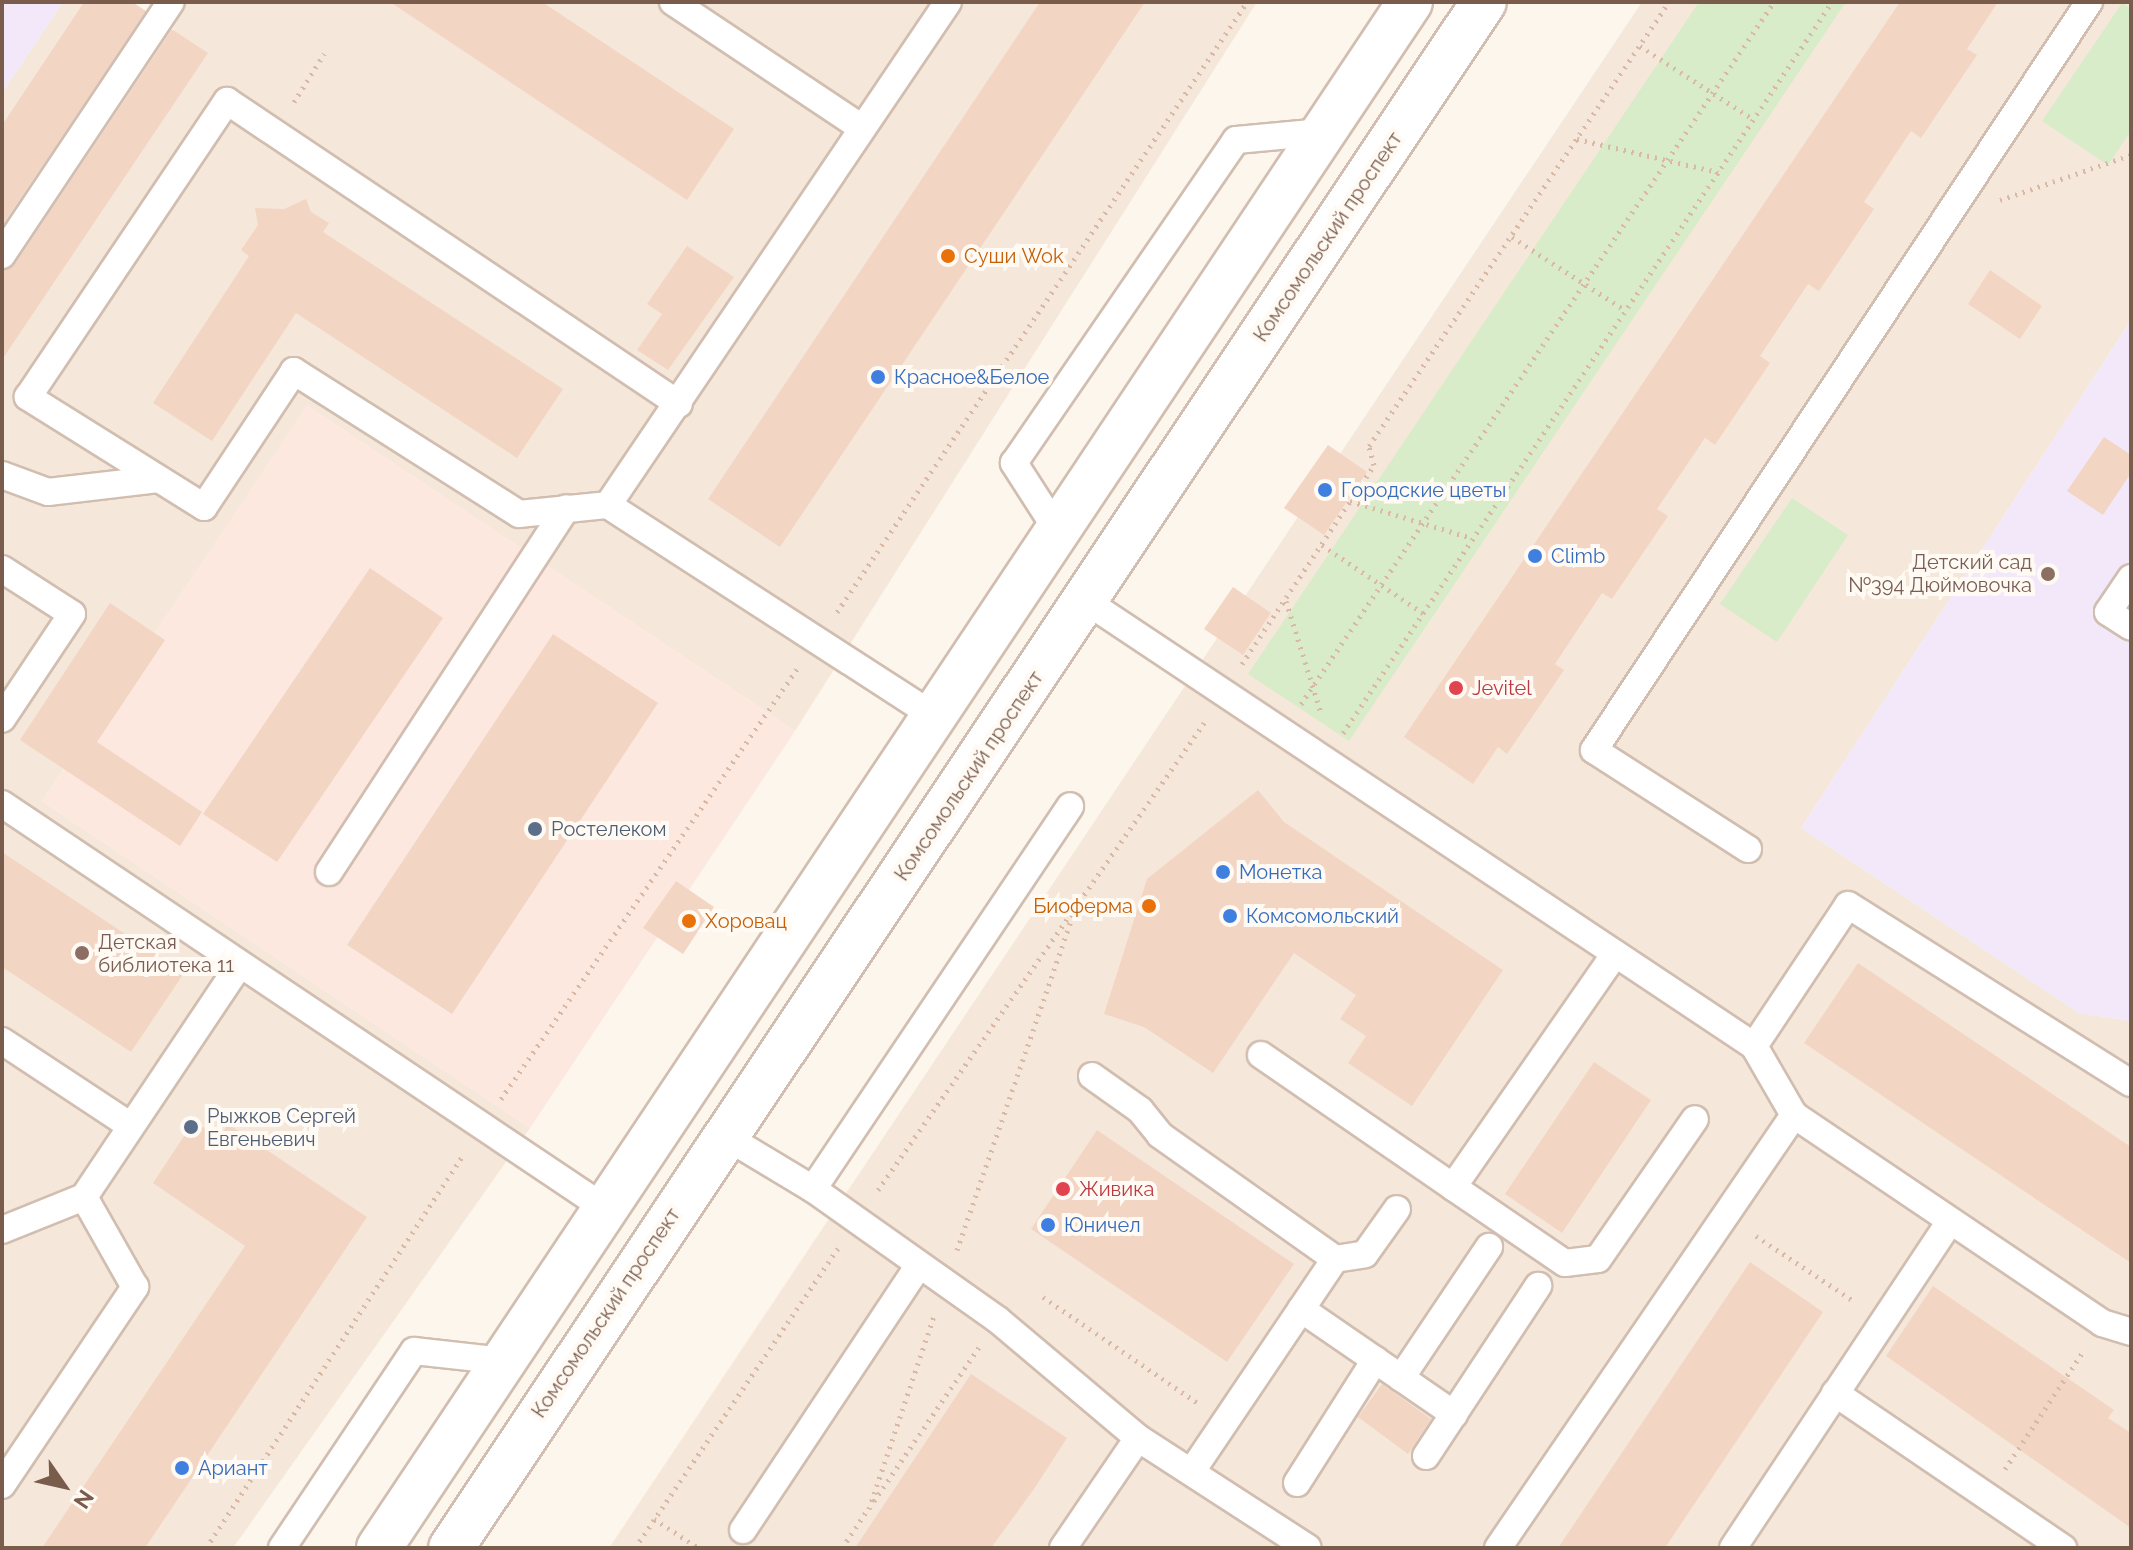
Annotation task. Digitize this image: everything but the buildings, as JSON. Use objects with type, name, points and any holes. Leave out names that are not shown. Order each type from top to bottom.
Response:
[{"type":"main road","points":[[379,1548],[1410,2]]},
{"type":"main road","name":"Комсомольский проспект","points":[[451,1548],[1484,2]]},
{"type":"main road","points":[[1086,601],[1066,613],[1051,614],[1039,600],[1041,586],[1116,474],[1139,407]]},
{"type":"main road","points":[[870,922],[879,875],[979,724],[974,709],[962,701],[934,716]]},
{"type":"main road","points":[[675,1104],[725,1136]]},
{"type":"lane","points":[[2,255],[171,2]]},
{"type":"lane","points":[[673,2],[862,128]]},
{"type":"lane","points":[[608,505],[948,2]]},
{"type":"lane","points":[[1748,849],[1594,750],[2089,2]]},
{"type":"lane","points":[[679,404],[227,101],[28,397],[204,507],[294,371],[519,514],[608,505],[934,716]]},
{"type":"lane","points":[[1057,530],[1014,463],[1236,140],[1323,132]]},
{"type":"lane","points":[[2,475],[48,492],[158,479]]},
{"type":"lane","points":[[329,872],[566,509]]},
{"type":"lane","points":[[2,569],[72,614],[2,719]]},
{"type":"lane","points":[[2131,578],[2108,612],[2131,627]]},
{"type":"lane","points":[[1086,601],[1754,1046],[1794,1115],[2102,1323],[2131,1332]]},
{"type":"lane","points":[[2,804],[606,1209]]},
{"type":"lane","points":[[813,1189],[1070,806]]},
{"type":"lane","points":[[1754,1046],[1848,905],[2131,1083]]},
{"type":"lane","points":[[1453,1187],[1615,954]]},
{"type":"lane","points":[[2,1230],[84,1197],[240,964]]},
{"type":"lane","points":[[2,1041],[131,1126]]},
{"type":"lane","points":[[1261,1055],[1565,1263],[1598,1259],[1695,1119]]},
{"type":"lane","points":[[1092,1076],[1140,1110],[1160,1135],[1335,1259],[1365,1254],[1397,1209]]},
{"type":"lane","points":[[1498,1548],[1794,1115]]},
{"type":"lane","points":[[725,1136],[813,1189],[998,1320],[1138,1438],[1192,1471],[1276,1539],[1308,1548]]},
{"type":"lane","points":[[2,1485],[135,1287],[84,1197]]},
{"type":"lane","points":[[1733,1548],[1950,1221]]},
{"type":"lane","points":[[1401,1378],[1489,1247]]},
{"type":"lane","points":[[1192,1471],[1335,1259]]},
{"type":"lane","points":[[743,1530],[919,1265]]},
{"type":"lane","points":[[1426,1456],[1538,1286]]},
{"type":"lane","points":[[1301,1309],[1454,1414]]},
{"type":"lane","points":[[282,1548],[414,1351],[505,1361]]},
{"type":"lane","points":[[1297,1483],[1375,1360]]},
{"type":"lane","points":[[1835,1393],[2063,1548]]},
{"type":"lane","points":[[1063,1548],[1138,1438]]},
{"type":"path","points":[[206,1548],[483,1124],[819,639],[1247,2]]},
{"type":"path","points":[[635,1548],[1286,600],[1374,465],[1369,446],[1669,2]]},
{"type":"path","points":[[1282,731],[1774,2]]},
{"type":"path","points":[[1325,760],[1832,2]]},
{"type":"path","points":[[1640,46],[1753,120]]},
{"type":"path","points":[[275,134],[324,54]]},
{"type":"path","points":[[1577,139],[1718,172]]},
{"type":"path","points":[[1958,201],[2006,199],[2131,155]]},
{"type":"path","points":[[1512,237],[1625,310]]},
{"type":"path","points":[[1350,501],[1472,539]]},
{"type":"path","points":[[1322,545],[1423,613]]},
{"type":"path","points":[[1286,600],[1324,725]]},
{"type":"path","points":[[869,1509],[1076,907]]},
{"type":"path","points":[[1725,1215],[1884,1321]]},
{"type":"path","points":[[1043,1297],[1225,1422]]},
{"type":"path","points":[[842,1548],[998,1320]]},
{"type":"path","points":[[1988,1495],[2102,1323]]},
{"type":"path","points":[[654,1519],[699,1548]]},
{"type":"shaded area","points":[[2,2],[63,2],[2,93]]},
{"type":"shaded area","points":[[63,2],[84,2],[2,125],[2,93]]},
{"type":"shaded area","points":[[158,2],[1257,2],[795,731],[308,406],[42,801],[530,1128],[233,1548],[2,1548],[2,360],[207,53],[175,31]]},
{"type":"shaded area","points":[[1642,2],[2131,2],[2131,320],[1801,828],[2079,1013],[2131,1021],[2131,1548],[609,1548]]},
{"type":"shaded area","name":"Детский сад №394 Дюймовочка","points":[[2131,320],[2131,1021],[2079,1013],[1801,828]]},
{"type":"shaded area","points":[[307,405],[795,731],[530,1128],[42,801]]},
{"type":"green space","points":[[1699,2],[1846,2],[1349,741],[1248,674]]},
{"type":"green space","points":[[2122,3],[2131,9],[2131,131],[2108,165],[2042,121]]},
{"type":"green space","points":[[1792,498],[1848,535],[1777,642],[1720,604]]},
{"type":"place","name":"Суши Wok","points":[[948,256]]},
{"type":"place","name":"Красное&Белое","points":[[878,377]]},
{"type":"place","name":"Городские цветы","points":[[1325,490]]},
{"type":"place","name":"Climb","points":[[1535,556]]},
{"type":"place","name":"Детский сад №394 Дюймовочка","points":[[2048,574]]},
{"type":"place","name":"Jevitel","points":[[1456,688]]},
{"type":"place","name":"Ростелеком","points":[[535,829]]},
{"type":"place","name":"Монетка","points":[[1223,872]]},
{"type":"place","name":"Биоферма","points":[[1149,906]]},
{"type":"place","name":"Комсомольский","points":[[1230,916]]},
{"type":"place","name":"Хоровац","points":[[689,921]]},
{"type":"place","name":"Детская библиотека 11","points":[[82,953]]},
{"type":"place","name":"Рыжков Сергей Евгеньевич","points":[[191,1127]]},
{"type":"place","name":"Живика","points":[[1063,1189]]},
{"type":"place","name":"Юничел","points":[[1048,1225]]},
{"type":"place","name":"Ариант","points":[[182,1468]]}]
